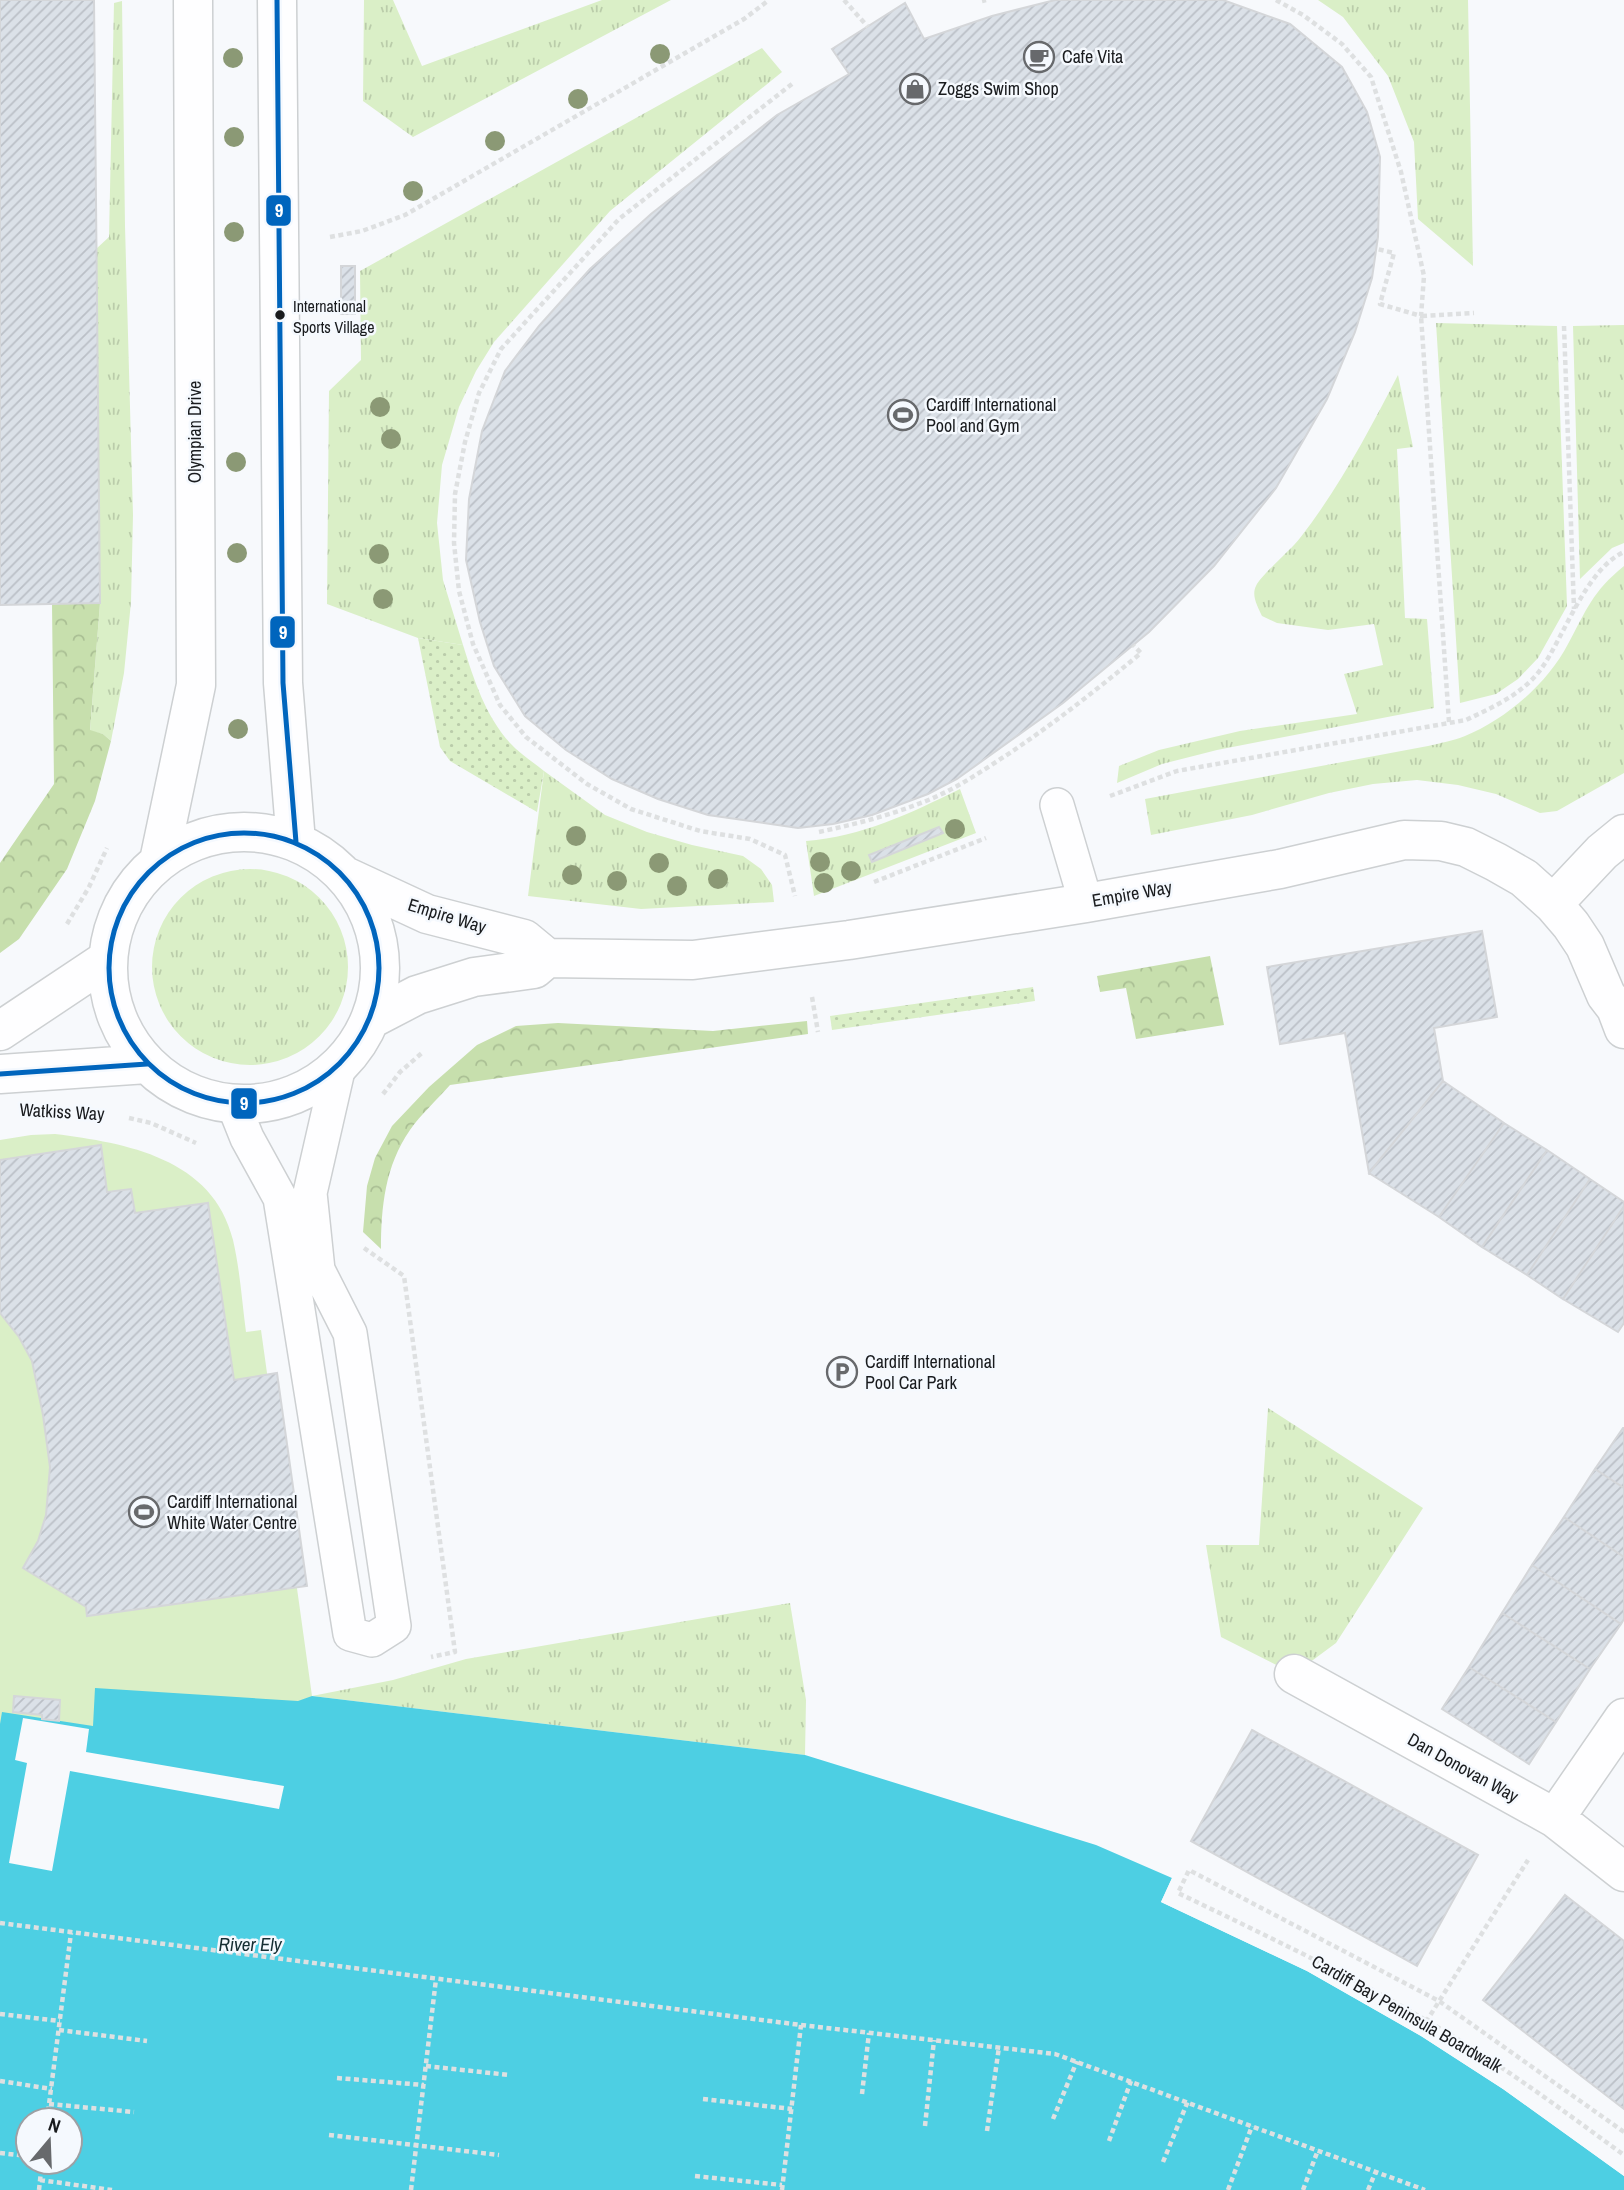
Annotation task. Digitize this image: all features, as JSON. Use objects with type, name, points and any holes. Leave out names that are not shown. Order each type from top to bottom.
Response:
[{"type":"street","name":"Olympian Drive","points":[[159,861],[196,685],[193,0]]},
{"type":"street","points":[[277,0],[283,683],[296,842]]},
{"type":"street","points":[[261,832],[296,842],[323,856],[345,876],[372,919],[381,969],[371,1019],[357,1044],[339,1066],[308,1088],[272,1101],[233,1103],[202,1097],[173,1084],[148,1063],[125,1033],[111,998],[108,959],[115,922],[133,888],[159,861],[190,842],[225,833],[261,832]]},
{"type":"street","points":[[1553,904],[1602,852],[1624,834]]},
{"type":"street","name":"Empire Way","points":[[345,876],[427,914],[524,939],[547,958],[693,960],[849,940],[1086,903],[1280,869],[1404,840],[1441,841],[1466,847],[1524,877],[1553,904],[1585,946],[1624,1029]]},
{"type":"street","name":"Empire Way","points":[[371,1019],[417,995],[474,977],[534,969],[547,958]]},
{"type":"street","points":[[0,1031],[108,959]]},
{"type":"street","points":[[0,1074],[148,1063]]},
{"type":"street","name":"Dan Donovan Way","points":[[1294,1674],[1555,1818],[1624,1872]]},
{"type":"street","points":[[1555,1818],[1624,1718]]},
{"type":"lane","points":[[1057,805],[1086,903]]},
{"type":"lane","points":[[233,1103],[247,1138],[279,1198],[350,1634],[372,1640],[394,1626],[350,1333],[317,1270],[310,1193],[339,1066]]},
{"type":"path","points":[[326,237],[362,231],[405,215],[744,19],[769,0]]},
{"type":"path","points":[[844,0],[868,27]]},
{"type":"path","points":[[1276,0],[1303,15],[1342,44],[1371,77],[1401,172],[1424,276],[1421,316],[1449,722]]},
{"type":"path","points":[[792,84],[619,219],[501,349],[479,393],[464,442],[456,494],[454,543],[459,591],[473,644],[500,705],[526,737],[586,784],[631,809],[700,831],[750,839],[785,855],[796,900]]},
{"type":"path","points":[[1377,249],[1394,253],[1380,304],[1421,316],[1474,313]]},
{"type":"path","points":[[1564,326],[1574,610]]},
{"type":"path","points":[[1110,796],[1177,771],[1466,720],[1508,699],[1541,670],[1591,583],[1616,555],[1624,552]]},
{"type":"path","points":[[819,832],[868,822],[928,801],[959,786],[1024,744],[1093,693],[1141,653],[1133,645]]},
{"type":"path","points":[[873,883],[986,838]]},
{"type":"path","points":[[811,990],[818,1032]]},
{"type":"path","points":[[380,1098],[400,1072],[428,1047]]},
{"type":"path","name":"Watkiss Way","points":[[125,1117],[151,1123],[200,1145]]},
{"type":"path","points":[[1426,2022],[1555,1818]]},
{"type":"path","name":"Cardiff Bay Peninsula Boardwalk","points":[[1439,2001],[1189,1870],[1178,1893],[1307,1956],[1426,2022],[1502,2067],[1624,2155]]},
{"type":"path","points":[[0,1923],[801,2025],[1055,2054],[1425,2190]]},
{"type":"path","points":[[71,1933],[49,2104],[134,2112]]},
{"type":"path","points":[[411,2190],[436,1979]]},
{"type":"path","points":[[1439,2001],[1624,2132]]},
{"type":"path","points":[[0,2014],[60,2021]]},
{"type":"path","points":[[695,2176],[782,2188],[801,2025]]},
{"type":"path","points":[[59,2030],[147,2041]]},
{"type":"path","points":[[862,2094],[869,2033]]},
{"type":"path","points":[[925,2126],[934,2040]]},
{"type":"path","points":[[987,2131],[999,2047]]},
{"type":"path","points":[[1053,2119],[1077,2061]]},
{"type":"path","points":[[426,2066],[509,2075]]},
{"type":"path","points":[[337,2078],[424,2085]]},
{"type":"path","points":[[0,2081],[52,2089]]},
{"type":"path","points":[[1109,2141],[1131,2081]]},
{"type":"path","points":[[703,2099],[792,2109]]},
{"type":"path","points":[[1163,2162],[1188,2101]]},
{"type":"path","points":[[1228,2190],[1252,2126]]},
{"type":"path","points":[[329,2135],[499,2155]]},
{"type":"path","points":[[1303,2190],[1318,2150]]},
{"type":"path","points":[[1368,2190],[1376,2171]]},
{"type":"path","points":[[38,2190],[40,2176]]},
{"type":"path","points":[[40,2180],[113,2190]]},
{"type":"green space","points":[[364,0],[393,0],[422,66],[602,0],[671,0],[413,137],[363,101]]},
{"type":"green space","points":[[1318,0],[1468,0],[1473,266],[1418,219],[1414,142],[1388,76],[1343,17]]},
{"type":"green space","points":[[122,1],[133,515],[131,602],[124,673],[111,741],[103,734],[90,731],[100,603],[96,249],[109,237],[114,3]]},
{"type":"green space","points":[[762,48],[782,72],[610,211],[494,342],[476,371],[459,407],[442,465],[437,523],[443,580],[463,645],[418,638],[327,604],[329,391],[361,360],[360,271]]},
{"type":"green space","points":[[1436,323],[1557,326],[1567,606],[1538,658],[1518,679],[1496,694],[1460,703]]},
{"type":"green space","points":[[1624,325],[1624,543],[1612,548],[1580,579],[1573,326]]},
{"type":"green space","points":[[1398,375],[1413,447],[1397,449],[1405,618],[1427,619],[1434,708],[1217,750],[1162,764],[1117,783],[1119,766],[1159,750],[1240,731],[1357,714],[1344,674],[1383,665],[1374,624],[1328,630],[1277,623],[1262,616],[1254,594],[1259,581],[1300,538],[1328,499],[1365,438]]},
{"type":"green space","points":[[1624,566],[1624,773],[1557,811],[1540,813],[1496,794],[1458,785],[1417,780],[1373,784],[1329,793],[1252,815],[1151,835],[1145,799],[1428,746],[1480,729],[1524,699],[1549,673],[1597,593]]},
{"type":"green space","points":[[100,603],[90,730],[103,734],[111,741],[95,801],[67,869],[19,939],[0,953],[0,863],[54,784],[52,604]]},
{"type":"green space","points":[[418,638],[463,645],[476,684],[501,732],[514,747],[544,771],[537,812],[450,761],[440,747]]},
{"type":"green space","points":[[544,771],[605,815],[647,832],[743,856],[761,869],[772,885],[774,902],[641,909],[528,896]]},
{"type":"green space","points":[[960,789],[976,833],[814,896],[806,841],[866,829]]},
{"type":"green space","points":[[250,869],[288,876],[305,885],[319,898],[332,912],[341,929],[348,967],[341,1005],[332,1022],[319,1036],[305,1049],[288,1058],[250,1065],[212,1058],[195,1049],[181,1036],[168,1022],[159,1005],[152,967],[159,929],[168,912],[181,898],[195,885],[212,876]]},
{"type":"green space","points":[[1210,956],[1224,1025],[1136,1039],[1126,988],[1100,992],[1097,976]]},
{"type":"green space","points":[[1033,987],[1035,1001],[832,1030],[830,1016]]},
{"type":"green space","points":[[807,1021],[808,1034],[450,1085],[414,1124],[395,1158],[386,1187],[381,1249],[363,1232],[367,1186],[375,1158],[392,1126],[429,1087],[477,1045],[516,1026],[558,1023],[713,1031]]},
{"type":"green space","name":"Cardiff International White Water Centre","points":[[55,1134],[137,1150],[187,1173],[207,1190],[223,1212],[233,1240],[246,1332],[261,1330],[312,1696],[280,1910],[0,1842],[0,1140]]},
{"type":"green space","points":[[1268,1408],[1423,1508],[1336,1643],[1294,1674],[1221,1637],[1206,1545],[1259,1545]]},
{"type":"green space","points":[[790,1603],[806,1700],[805,1755],[312,1696],[393,1680],[466,1659]]},
{"type":"water","name":"River Ely","points":[[95,1688],[298,1701],[312,1696],[805,1755],[1096,1845],[1172,1878],[1161,1902],[1307,1971],[1421,2036],[1503,2089],[1624,2176],[1624,2190],[0,2190],[2,1712],[93,1726]]},
{"type":"pier","points":[[23,1718],[89,1729],[86,1752],[284,1786],[279,1809],[70,1771],[52,1871],[9,1863],[27,1763],[15,1760]]},
{"type":"pier","points":[[1172,1878],[1175,1879],[1166,1900],[1308,1968],[1423,2033],[1505,2086],[1611,2161],[1624,2172],[1624,2176],[1503,2089],[1421,2036],[1307,1971],[1161,1902]]},
{"type":"building","points":[[0,0],[94,0],[100,603],[0,605]]},
{"type":"building","name":"Cardiff International Pool and Gym","points":[[1055,0],[1223,0],[1290,24],[1342,67],[1367,112],[1380,157],[1378,237],[1372,278],[1355,332],[1327,399],[1276,488],[1214,566],[1149,632],[1063,703],[957,779],[928,794],[872,815],[833,824],[798,828],[708,815],[658,799],[612,779],[566,750],[525,716],[494,666],[480,622],[466,560],[469,499],[482,431],[505,371],[539,326],[590,269],[651,214],[777,115],[849,74],[832,49],[905,3],[924,39],[992,16]]},
{"type":"building","points":[[341,266],[355,266],[355,314],[341,314]]},
{"type":"building","points":[[939,827],[943,833],[872,862],[869,855]]},
{"type":"building","points":[[1482,931],[1497,1017],[1434,1028],[1443,1081],[1369,1173],[1345,1033],[1280,1044],[1267,967]]},
{"type":"building","points":[[1443,1081],[1504,1123],[1439,1217],[1369,1173]]},
{"type":"building","points":[[1504,1123],[1547,1150],[1482,1247],[1439,1217]]},
{"type":"building","name":"Cardiff International White Water Centre","points":[[101,1145],[107,1192],[131,1189],[135,1213],[208,1203],[234,1380],[277,1373],[307,1586],[87,1616],[86,1607],[23,1568],[38,1541],[46,1515],[50,1467],[32,1361],[19,1337],[0,1313],[0,1160]]},
{"type":"building","points":[[1547,1150],[1590,1179],[1527,1275],[1482,1247]]},
{"type":"building","points":[[1590,1179],[1624,1202],[1624,1206],[1563,1299],[1527,1275]]},
{"type":"building","points":[[1624,1206],[1624,1323],[1618,1332],[1563,1299]]},
{"type":"building","points":[[1624,1428],[1624,1488],[1595,1469]]},
{"type":"building","points":[[1595,1469],[1624,1488],[1624,1557],[1564,1517]]},
{"type":"building","points":[[1564,1517],[1624,1557],[1624,1619],[1621,1624],[1532,1565]]},
{"type":"building","points":[[1532,1565],[1621,1624],[1590,1669],[1502,1613]]},
{"type":"building","points":[[1502,1613],[1590,1669],[1556,1722],[1469,1667]]},
{"type":"building","points":[[1469,1667],[1556,1722],[1529,1764],[1442,1709]]},
{"type":"building","points":[[14,1696],[60,1700],[59,1721],[42,1719],[42,1715],[13,1712]]},
{"type":"building","points":[[1252,1730],[1478,1855],[1417,1966],[1191,1841]]},
{"type":"building","points":[[1565,1895],[1624,1941],[1624,2109],[1483,2000]]},
{"type":"transit line","name":"9","points":[[277,0],[283,683],[296,842]]},
{"type":"transit line","name":"9","points":[[231,833],[257,833],[296,843],[319,855],[340,872],[357,893],[369,916],[377,942],[379,968],[377,994],[369,1020],[357,1043],[340,1064],[319,1081],[283,1098],[257,1103],[231,1103],[205,1098],[180,1087],[158,1073],[139,1054],[114,1007],[109,981],[109,955],[114,929],[125,904],[139,882],[158,863],[205,838],[231,833]]},
{"type":"transit line","name":"9","points":[[0,1074],[147,1064]]},
{"type":"place","name":"Cafe Vita","points":[[1039,57]]},
{"type":"place","name":"Zoggs Swim Shop","points":[[915,89]]},
{"type":"place","name":"International Sports Village","points":[[280,315]]},
{"type":"place","name":"Cardiff International Pool and Gym","points":[[903,415]]},
{"type":"place","name":"Cardiff International Pool Car Park","points":[[842,1372]]},
{"type":"place","name":"Cardiff International White Water Centre","points":[[144,1512]]}]
